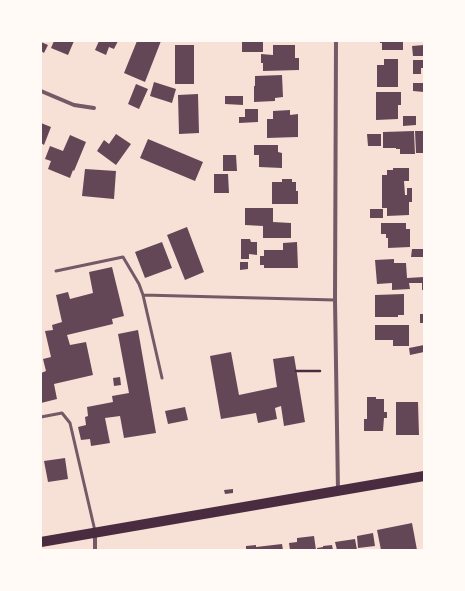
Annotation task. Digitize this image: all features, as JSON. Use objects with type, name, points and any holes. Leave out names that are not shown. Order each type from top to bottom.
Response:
[{"type":"main road","points":[[41,542],[424,476]]},
{"type":"street","points":[[336,41],[335,300],[338,491]]},
{"type":"street","points":[[41,91],[74,105],[94,108]]},
{"type":"street","points":[[95,533],[96,550]]},
{"type":"lane","points":[[56,271],[123,257],[139,284],[143,295],[162,378]]},
{"type":"lane","points":[[143,295],[335,300]]},
{"type":"lane","points":[[41,417],[62,413],[70,422],[95,533]]},
{"type":"path","points":[[296,371],[320,371]]},
{"type":"building","points":[[54,41],[74,41],[68,55],[51,48]]},
{"type":"building","points":[[99,41],[118,41],[114,49],[109,47],[106,55],[95,50]]},
{"type":"building","points":[[137,41],[161,41],[145,82],[124,73]]},
{"type":"building","points":[[242,41],[263,41],[263,52],[242,52]]},
{"type":"building","points":[[380,41],[403,41],[403,50],[382,50],[382,43],[380,43]]},
{"type":"building","points":[[41,42],[48,45],[44,53],[41,51]]},
{"type":"building","points":[[175,45],[194,45],[194,84],[175,84]]},
{"type":"building","points":[[273,45],[295,45],[295,58],[299,58],[299,70],[263,71],[261,54],[273,55]]},
{"type":"building","points":[[424,45],[424,56],[413,56],[412,46]]},
{"type":"building","points":[[384,59],[398,59],[398,87],[377,87],[377,65],[384,65]]},
{"type":"building","points":[[413,60],[423,60],[421,74],[413,74]]},
{"type":"building","points":[[282,75],[283,97],[275,98],[275,101],[254,102],[255,76]]},
{"type":"building","points":[[154,82],[176,89],[172,103],[150,96]]},
{"type":"building","points":[[413,83],[424,83],[424,92],[413,91]]},
{"type":"building","points":[[136,84],[148,89],[139,109],[128,104]]},
{"type":"building","points":[[376,92],[401,92],[401,105],[398,105],[398,119],[376,120]]},
{"type":"building","points":[[198,94],[199,133],[179,134],[178,95]]},
{"type":"building","points":[[225,96],[243,96],[243,105],[225,104]]},
{"type":"building","points":[[245,109],[258,109],[258,122],[239,123],[239,117],[245,117]]},
{"type":"building","points":[[290,110],[290,115],[298,114],[298,137],[267,138],[267,119],[273,119],[273,111]]},
{"type":"building","points":[[403,116],[416,116],[416,125],[403,126]]},
{"type":"building","points":[[41,123],[51,127],[44,145],[41,143]]},
{"type":"building","points":[[414,131],[415,154],[400,154],[400,149],[383,148],[383,132]]},
{"type":"building","points":[[415,131],[424,131],[424,153],[416,153]]},
{"type":"building","points":[[116,134],[131,144],[116,165],[97,151],[104,140],[109,144]]},
{"type":"building","points":[[367,134],[381,134],[381,146],[368,146]]},
{"type":"building","points":[[70,135],[86,142],[70,178],[48,169],[51,161],[45,159],[50,146],[63,151]]},
{"type":"building","points":[[148,139],[203,162],[195,181],[140,158]]},
{"type":"building","points":[[254,145],[278,145],[278,152],[282,153],[282,168],[259,167],[259,155],[254,155]]},
{"type":"building","points":[[223,155],[236,155],[237,171],[223,171]]},
{"type":"building","points":[[393,168],[409,168],[409,181],[404,181],[405,195],[407,195],[407,188],[412,188],[412,202],[409,202],[409,215],[387,216],[387,208],[382,208],[382,175],[387,175],[387,170],[393,170]]},
{"type":"building","points":[[85,169],[116,171],[114,199],[82,196]]},
{"type":"building","points":[[214,174],[228,174],[229,193],[214,193]]},
{"type":"building","points":[[282,179],[292,179],[292,182],[296,182],[298,204],[272,204],[272,182],[282,182]]},
{"type":"building","points":[[245,208],[273,208],[273,222],[291,223],[291,238],[263,238],[263,226],[245,225]]},
{"type":"building","points":[[370,209],[383,209],[383,218],[370,218]]},
{"type":"building","points":[[381,223],[406,223],[406,229],[410,229],[410,247],[388,248],[388,238],[386,238],[386,234],[381,234]]},
{"type":"building","points":[[187,227],[204,272],[185,280],[167,235]]},
{"type":"building","points":[[241,239],[250,239],[251,242],[257,242],[257,255],[249,254],[249,259],[241,259]]},
{"type":"building","points":[[162,242],[172,268],[145,278],[135,252]]},
{"type":"building","points":[[297,242],[298,268],[264,268],[264,265],[260,265],[260,256],[264,256],[264,250],[283,250],[283,243]]},
{"type":"building","points":[[412,249],[424,249],[424,257],[411,257]]},
{"type":"building","points":[[394,259],[394,263],[406,263],[407,278],[424,277],[424,290],[422,290],[422,283],[409,283],[410,289],[392,290],[392,283],[377,284],[375,260]]},
{"type":"building","points":[[240,262],[248,262],[248,269],[240,270]]},
{"type":"building","points":[[112,267],[124,316],[112,319],[113,324],[67,335],[70,345],[86,342],[93,375],[54,384],[57,399],[41,403],[41,373],[46,371],[43,359],[51,357],[45,331],[53,330],[52,325],[62,322],[56,295],[68,292],[70,299],[93,293],[89,272]]},
{"type":"building","points":[[404,294],[404,315],[398,315],[398,317],[375,317],[375,295]]},
{"type":"building","points":[[420,314],[424,314],[424,323],[420,323]]},
{"type":"building","points":[[375,325],[409,325],[409,346],[393,346],[393,340],[375,340]]},
{"type":"building","points":[[138,330],[156,433],[124,438],[120,416],[105,418],[110,443],[91,446],[90,439],[81,440],[78,427],[86,425],[85,417],[88,416],[87,407],[113,402],[112,396],[129,393],[118,334]]},
{"type":"building","points":[[424,345],[424,352],[410,355],[409,348]]},
{"type":"building","points":[[231,352],[239,395],[277,387],[273,359],[294,356],[305,422],[284,426],[281,406],[275,408],[277,419],[258,423],[256,413],[221,419],[210,356]]},
{"type":"building","points":[[120,377],[121,385],[114,386],[113,378]]},
{"type":"building","points":[[367,397],[384,399],[384,412],[387,412],[387,418],[384,418],[383,431],[364,431],[364,419],[367,419]]},
{"type":"building","points":[[396,402],[418,402],[419,435],[396,435]]},
{"type":"building","points":[[185,407],[188,420],[168,424],[165,411]]},
{"type":"building","points":[[65,458],[68,479],[48,482],[44,461]]},
{"type":"building","points":[[233,489],[233,493],[225,494],[224,490]]},
{"type":"building","points":[[412,523],[417,550],[381,550],[377,530]]},
{"type":"building","points":[[373,533],[375,546],[358,548],[357,536]]},
{"type":"building","points":[[314,536],[316,550],[290,550],[289,543],[297,542],[297,538]]},
{"type":"building","points":[[355,539],[357,550],[337,550],[335,542]]},
{"type":"building","points":[[282,544],[283,550],[246,550],[246,546],[256,545],[256,547]]},
{"type":"building","points":[[332,545],[333,550],[317,550],[317,548],[323,546]]}]
